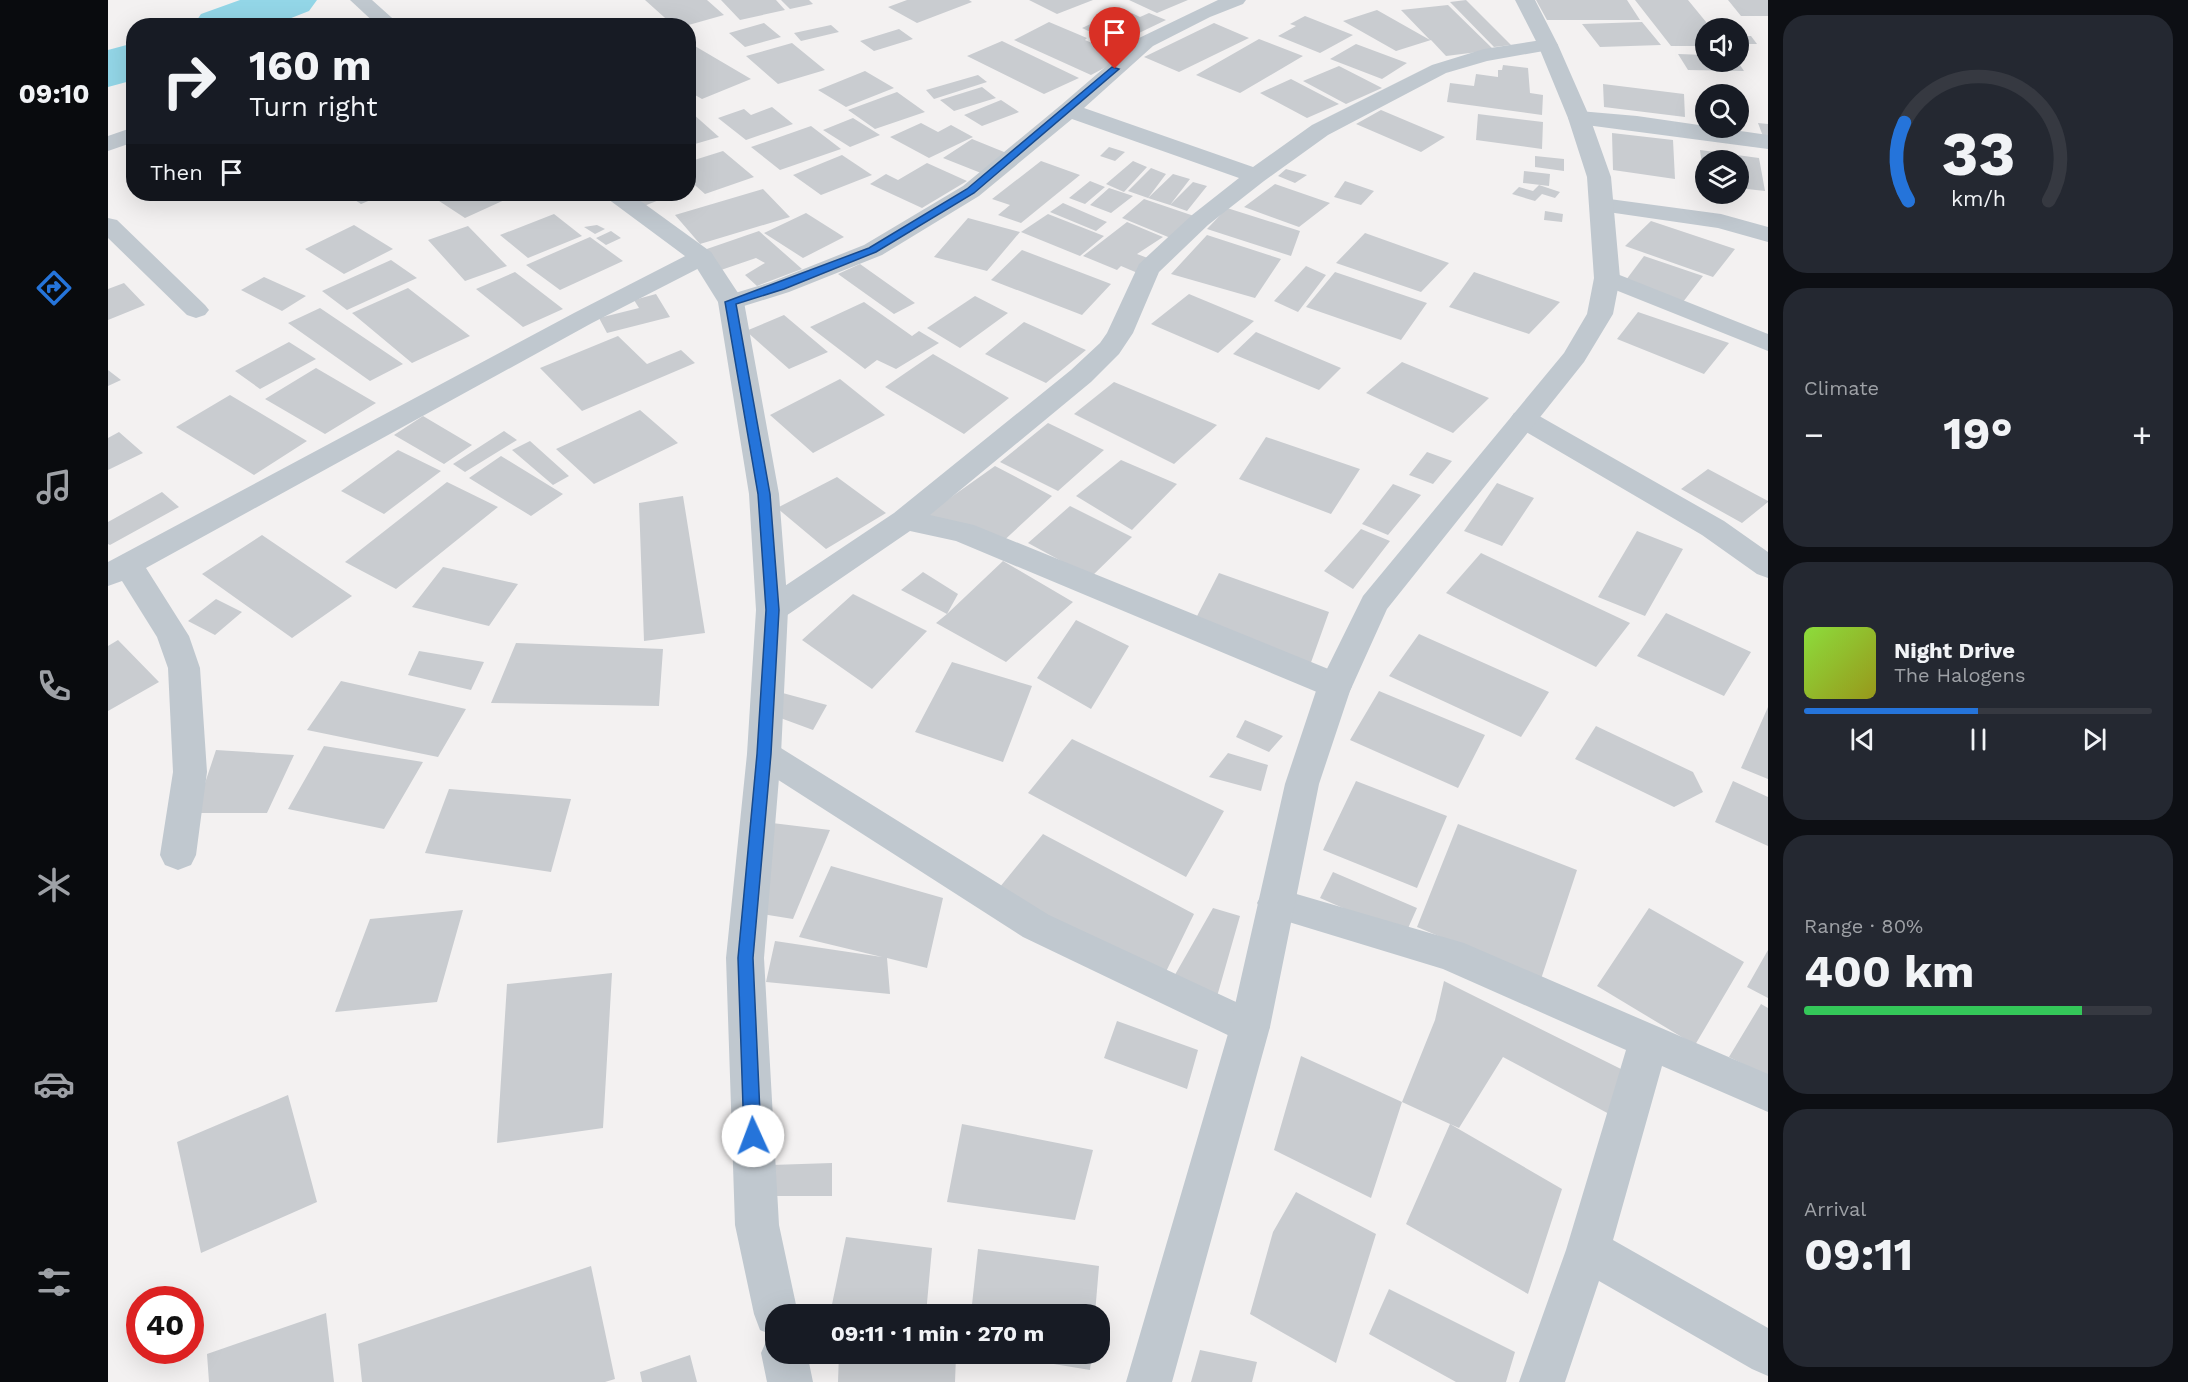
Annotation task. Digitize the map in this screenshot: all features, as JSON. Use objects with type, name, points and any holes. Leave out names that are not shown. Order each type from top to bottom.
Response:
[{"type":"street","points":[[360,0],[381,18]]},
{"type":"street","points":[[731,302],[780,286],[873,250],[971,191],[1069,110],[1146,42],[1203,13],[1236,0]]},
{"type":"street","points":[[1149,1382],[1250,1027],[1302,784],[1336,686],[1374,604],[1575,356],[1600,314],[1607,278],[1599,177],[1579,118],[1526,0]]},
{"type":"street","points":[[772,610],[905,520],[1081,376],[1110,348],[1120,333],[1148,269],[1200,220],[1256,176],[1320,130],[1439,69],[1484,55],[1548,45]]},
{"type":"street","points":[[1069,110],[1256,176]]},
{"type":"street","points":[[1579,118],[1637,123],[1768,142]]},
{"type":"street","points":[[108,144],[126,137]]},
{"type":"street","points":[[626,201],[702,257],[731,302],[764,494],[772,610],[764,754],[746,958],[757,1225],[774,1304]]},
{"type":"street","points":[[1602,205],[1721,221],[1768,235]]},
{"type":"street","points":[[108,225],[196,310]]},
{"type":"street","points":[[177,855],[190,772],[184,668],[173,636],[118,570],[583,318],[702,257]]},
{"type":"street","points":[[1607,278],[1768,342]]},
{"type":"street","points":[[1524,419],[1713,528],[1768,567]]},
{"type":"street","points":[[905,520],[963,532],[1336,686]]},
{"type":"street","points":[[764,754],[1036,926],[1250,1027]]},
{"type":"street","points":[[1276,903],[1451,955],[1768,1093]]},
{"type":"street","points":[[1542,1382],[1588,1250],[1649,1040]]},
{"type":"street","points":[[1588,1250],[1768,1353]]},
{"type":"street","points":[[786,1364],[790,1382]]},
{"type":"building","points":[[645,0],[707,0],[724,15],[696,23],[696,18],[665,18]]},
{"type":"building","points":[[721,0],[776,0],[785,10],[740,20]]},
{"type":"building","points":[[781,0],[809,0],[813,4],[790,9]]},
{"type":"building","points":[[907,0],[969,0],[972,2],[917,23],[888,7]]},
{"type":"building","points":[[1029,0],[1093,0],[1057,14]]},
{"type":"building","points":[[1129,0],[1188,0],[1157,13]]},
{"type":"building","points":[[1466,0],[1511,45],[1494,47],[1450,2]]},
{"type":"building","points":[[1536,0],[1627,0],[1640,20],[1547,20]]},
{"type":"building","points":[[1635,0],[1688,0],[1703,18],[1695,18],[1695,46],[1671,46]]},
{"type":"building","points":[[1728,0],[1768,0],[1768,16],[1741,16]]},
{"type":"building","points":[[1448,5],[1494,50],[1446,56],[1431,40],[1396,51],[1343,21],[1377,10],[1430,40],[1401,10]]},
{"type":"building","points":[[1123,9],[1140,17],[1149,13],[1166,20],[1116,44],[1082,28]]},
{"type":"building","points":[[1305,16],[1353,35],[1320,53],[1278,36],[1296,26],[1290,24]]},
{"type":"building","points":[[1049,22],[1125,57],[1091,75],[1014,40]]},
{"type":"building","points":[[1642,22],[1661,45],[1600,47],[1582,24]]},
{"type":"building","points":[[764,23],[781,37],[745,47],[729,33]]},
{"type":"building","points":[[1214,23],[1249,38],[1179,72],[1144,57]]},
{"type":"building","points":[[831,25],[839,32],[801,41],[794,33]]},
{"type":"building","points":[[899,29],[913,39],[874,51],[860,41]]},
{"type":"building","points":[[1749,36],[1751,36],[1757,44],[1749,44]]},
{"type":"building","points":[[1259,39],[1303,56],[1240,93],[1196,75]]},
{"type":"building","points":[[1002,41],[1079,78],[1044,94],[967,56]]},
{"type":"building","points":[[792,43],[825,70],[778,84],[746,56]]},
{"type":"building","points":[[1356,44],[1407,63],[1382,79],[1330,59]]},
{"type":"building","points":[[696,47],[751,79],[702,99],[696,96]]},
{"type":"building","points":[[1678,54],[1695,55],[1695,70],[1688,70]]},
{"type":"building","points":[[1503,65],[1528,68],[1530,93],[1543,95],[1542,115],[1447,102],[1450,83],[1474,86],[1476,74],[1498,77],[1498,70],[1502,70]]},
{"type":"building","points":[[1339,66],[1382,88],[1346,104],[1303,81]]},
{"type":"building","points":[[865,71],[894,88],[846,107],[818,90]]},
{"type":"building","points":[[978,75],[987,82],[934,99],[926,90]]},
{"type":"building","points":[[1291,79],[1339,104],[1307,118],[1260,93]]},
{"type":"building","points":[[1603,84],[1684,94],[1685,117],[1604,107]]},
{"type":"building","points":[[982,87],[996,98],[954,111],[940,100]]},
{"type":"building","points":[[897,92],[925,112],[875,129],[848,110]]},
{"type":"building","points":[[1001,100],[1019,112],[982,126],[964,115]]},
{"type":"building","points":[[772,107],[793,124],[746,140],[718,118],[744,109],[751,115]]},
{"type":"building","points":[[1381,110],[1445,137],[1421,152],[1356,124]]},
{"type":"building","points":[[1478,114],[1543,122],[1542,149],[1476,140]]},
{"type":"building","points":[[696,117],[719,137],[696,144]]},
{"type":"building","points":[[853,118],[880,135],[850,147],[823,130]]},
{"type":"building","points":[[921,123],[938,132],[951,125],[973,137],[929,158],[890,137]]},
{"type":"building","points":[[1758,123],[1768,124],[1768,139],[1764,139]]},
{"type":"building","points":[[811,126],[841,149],[780,170],[751,147]]},
{"type":"building","points":[[1612,133],[1673,140],[1675,179],[1613,170]]},
{"type":"building","points":[[972,139],[1009,154],[981,173],[943,158]]},
{"type":"building","points":[[1109,147],[1125,152],[1115,161],[1100,156]]},
{"type":"building","points":[[723,151],[754,177],[705,194],[696,186],[696,159]]},
{"type":"building","points":[[842,155],[872,175],[821,195],[793,175]]},
{"type":"building","points":[[1535,156],[1564,159],[1564,171],[1535,167]]},
{"type":"building","points":[[1749,157],[1759,158],[1765,191],[1749,189]]},
{"type":"building","points":[[1041,161],[1080,175],[1021,223],[998,215],[1010,205],[992,199]]},
{"type":"building","points":[[1133,161],[1147,167],[1124,192],[1106,184]]},
{"type":"building","points":[[927,163],[967,181],[922,208],[870,184],[886,174],[898,180]]},
{"type":"building","points":[[1151,168],[1166,174],[1148,198],[1128,191]]},
{"type":"building","points":[[1286,169],[1307,175],[1295,183],[1278,176]]},
{"type":"building","points":[[1524,171],[1550,174],[1549,186],[1523,183]]},
{"type":"building","points":[[1173,174],[1190,179],[1170,205],[1148,198]]},
{"type":"building","points":[[1090,181],[1105,187],[1085,204],[1069,198]]},
{"type":"building","points":[[1345,181],[1374,191],[1361,205],[1334,197]]},
{"type":"building","points":[[1193,182],[1207,186],[1187,211],[1170,205]]},
{"type":"building","points":[[1275,184],[1330,203],[1299,227],[1244,207]]},
{"type":"building","points":[[1539,185],[1560,192],[1555,198],[1542,194],[1535,201],[1512,194],[1519,187],[1533,191]]},
{"type":"building","points":[[1109,188],[1133,196],[1111,213],[1090,205]]},
{"type":"building","points":[[763,189],[790,217],[700,244],[675,215]]},
{"type":"building","points":[[1144,199],[1194,216],[1173,239],[1122,218]]},
{"type":"building","points":[[439,201],[503,201],[465,218]]},
{"type":"building","points":[[636,201],[656,201],[644,206]]},
{"type":"building","points":[[1063,203],[1107,222],[1096,231],[1050,212]]},
{"type":"building","points":[[1227,208],[1300,231],[1291,256],[1207,229]]},
{"type":"building","points":[[1545,211],[1563,214],[1562,222],[1544,220]]},
{"type":"building","points":[[806,213],[844,237],[803,258],[764,233]]},
{"type":"building","points":[[554,214],[582,236],[528,258],[500,235]]},
{"type":"building","points":[[1048,214],[1104,236],[1080,256],[1021,232]]},
{"type":"building","points":[[968,218],[1020,232],[987,271],[934,257]]},
{"type":"building","points":[[1651,221],[1735,249],[1713,277],[1625,246]]},
{"type":"building","points":[[1127,222],[1163,237],[1137,254],[1153,260],[1140,274],[1121,266],[1117,270],[1083,256]]},
{"type":"building","points":[[354,225],[393,249],[344,274],[305,249]]},
{"type":"building","points":[[597,225],[605,229],[595,234],[584,227]]},
{"type":"building","points":[[468,226],[507,266],[465,281],[428,240]]},
{"type":"building","points":[[611,231],[621,238],[606,245],[596,238]]},
{"type":"building","points":[[759,231],[802,269],[757,286],[745,275],[765,263],[756,258],[721,270],[701,251]]},
{"type":"building","points":[[1365,233],[1449,263],[1421,292],[1336,263]]},
{"type":"building","points":[[1207,235],[1281,259],[1255,298],[1171,274]]},
{"type":"building","points":[[590,237],[623,261],[560,290],[526,265]]},
{"type":"building","points":[[1022,250],[1111,284],[1082,315],[991,280]]},
{"type":"building","points":[[1644,256],[1703,276],[1683,302],[1626,280]]},
{"type":"building","points":[[391,260],[417,278],[347,310],[322,291]]},
{"type":"building","points":[[860,264],[915,303],[894,314],[838,274]]},
{"type":"building","points":[[1306,266],[1326,275],[1298,312],[1274,301]]},
{"type":"building","points":[[515,272],[563,309],[523,327],[476,289]]},
{"type":"building","points":[[1335,272],[1427,303],[1401,340],[1306,307]]},
{"type":"building","points":[[1474,272],[1560,302],[1529,334],[1449,307]]},
{"type":"building","points":[[264,277],[306,296],[282,311],[241,290]]},
{"type":"building","points":[[124,283],[145,305],[108,320],[108,289]]},
{"type":"building","points":[[408,288],[470,336],[412,363],[352,313]]},
{"type":"building","points":[[656,294],[670,317],[607,333],[599,318],[639,308],[634,300]]},
{"type":"building","points":[[1189,294],[1254,321],[1218,353],[1151,324]]},
{"type":"building","points":[[975,296],[1008,313],[960,348],[927,328]]},
{"type":"building","points":[[864,302],[912,336],[919,331],[939,343],[896,369],[877,360],[865,369],[810,327]]},
{"type":"building","points":[[320,308],[403,364],[370,381],[288,323]]},
{"type":"building","points":[[1638,312],[1729,343],[1704,374],[1617,339]]},
{"type":"building","points":[[784,315],[828,352],[789,369],[746,331]]},
{"type":"building","points":[[1024,322],[1086,350],[1046,383],[985,354]]},
{"type":"building","points":[[1256,332],[1341,368],[1319,390],[1233,354]]},
{"type":"building","points":[[618,336],[647,364],[681,350],[695,363],[582,411],[540,368]]},
{"type":"building","points":[[289,342],[316,359],[260,389],[235,371]]},
{"type":"building","points":[[933,354],[1009,398],[964,434],[885,387]]},
{"type":"building","points":[[1402,362],[1489,398],[1453,433],[1366,393]]},
{"type":"building","points":[[316,368],[376,403],[325,434],[265,399]]},
{"type":"building","points":[[108,370],[121,380],[108,386]]},
{"type":"building","points":[[840,379],[885,415],[813,453],[770,415]]},
{"type":"building","points":[[1114,382],[1217,425],[1174,464],[1074,414]]},
{"type":"building","points":[[230,395],[307,441],[254,475],[176,427]]},
{"type":"building","points":[[640,410],[678,443],[594,484],[556,449]]},
{"type":"building","points":[[423,416],[472,445],[444,464],[394,435]]},
{"type":"building","points":[[1048,423],[1104,450],[1058,491],[1000,462]]},
{"type":"building","points":[[504,431],[517,440],[465,472],[453,464]]},
{"type":"building","points":[[119,432],[143,453],[108,470],[108,438]]},
{"type":"building","points":[[1266,437],[1360,469],[1331,514],[1239,479]]},
{"type":"building","points":[[530,441],[569,476],[553,485],[512,450]]},
{"type":"building","points":[[398,450],[441,471],[384,514],[341,491]]},
{"type":"building","points":[[1427,452],[1452,461],[1433,484],[1409,475]]},
{"type":"building","points":[[501,456],[563,494],[531,516],[469,478]]},
{"type":"building","points":[[1121,460],[1177,484],[1132,530],[1076,496]]},
{"type":"building","points":[[995,466],[1052,496],[998,546],[926,515]]},
{"type":"building","points":[[1708,469],[1768,502],[1742,523],[1681,489]]},
{"type":"building","points":[[837,477],[886,513],[826,549],[777,508]]},
{"type":"building","points":[[447,482],[498,507],[396,589],[345,562]]},
{"type":"building","points":[[1497,483],[1534,498],[1502,546],[1464,531]]},
{"type":"building","points":[[1393,484],[1421,495],[1388,535],[1362,524]]},
{"type":"building","points":[[162,492],[179,507],[110,545],[108,544],[108,522]]},
{"type":"building","points":[[683,496],[705,633],[644,641],[639,503]]},
{"type":"building","points":[[1070,506],[1132,537],[1091,577],[1028,543]]},
{"type":"building","points":[[1361,529],[1390,541],[1353,589],[1324,571]]},
{"type":"building","points":[[1637,531],[1683,549],[1645,616],[1598,597]]},
{"type":"building","points":[[262,535],[352,596],[292,638],[202,574]]},
{"type":"building","points":[[1481,553],[1630,623],[1596,667],[1446,593]]},
{"type":"building","points":[[1003,561],[1073,602],[1006,662],[936,623]]},
{"type":"building","points":[[443,567],[518,584],[489,626],[412,607]]},
{"type":"building","points":[[923,572],[958,594],[947,614],[901,590]]},
{"type":"building","points":[[1219,573],[1329,612],[1309,668],[1194,622]]},
{"type":"building","points":[[853,594],[927,631],[872,689],[802,640]]},
{"type":"building","points":[[216,599],[242,612],[215,635],[188,621]]},
{"type":"building","points":[[1666,613],[1751,652],[1724,696],[1637,656]]},
{"type":"building","points":[[1076,620],[1129,646],[1091,709],[1037,678]]},
{"type":"building","points":[[1419,634],[1549,692],[1521,737],[1389,676]]},
{"type":"building","points":[[118,640],[159,682],[108,711],[108,646]]},
{"type":"building","points":[[516,643],[663,649],[659,706],[491,703]]},
{"type":"building","points":[[419,651],[484,662],[471,690],[408,675]]},
{"type":"building","points":[[952,662],[1032,686],[1003,762],[915,732]]},
{"type":"building","points":[[341,681],[466,709],[438,757],[307,730]]},
{"type":"building","points":[[1379,691],[1485,735],[1458,788],[1350,740]]},
{"type":"building","points":[[779,692],[827,705],[813,730],[775,716]]},
{"type":"building","points":[[1768,707],[1768,779],[1741,768]]},
{"type":"building","points":[[1245,720],[1283,736],[1269,752],[1236,737]]},
{"type":"building","points":[[1596,726],[1693,772],[1703,792],[1674,807],[1575,759]]},
{"type":"building","points":[[1072,739],[1224,811],[1186,877],[1028,793]]},
{"type":"building","points":[[324,746],[423,762],[384,829],[288,809]]},
{"type":"building","points":[[216,750],[294,755],[267,813],[195,813]]},
{"type":"building","points":[[1228,753],[1268,765],[1261,791],[1209,777]]},
{"type":"building","points":[[1356,781],[1447,816],[1417,888],[1323,850]]},
{"type":"building","points":[[1733,781],[1768,797],[1768,846],[1715,822]]},
{"type":"building","points":[[449,789],[571,799],[551,872],[425,853]]},
{"type":"building","points":[[772,823],[830,830],[793,919],[762,914]]},
{"type":"building","points":[[1458,824],[1577,870],[1541,979],[1417,927]]},
{"type":"building","points":[[1043,834],[1194,914],[1160,984],[991,898]]},
{"type":"building","points":[[831,866],[943,898],[927,968],[887,958],[890,994],[766,982],[775,941],[882,957],[799,937]]},
{"type":"building","points":[[1333,872],[1417,908],[1405,935],[1320,898]]},
{"type":"building","points":[[1213,908],[1240,916],[1216,1000],[1172,980]]},
{"type":"building","points":[[1649,908],[1744,962],[1695,1045],[1597,986]]},
{"type":"building","points":[[463,910],[437,1002],[335,1012],[370,919]]},
{"type":"building","points":[[1768,950],[1768,998],[1747,987]]},
{"type":"building","points":[[612,973],[603,1128],[497,1143],[507,984]]},
{"type":"building","points":[[1444,981],[1623,1070],[1611,1115],[1503,1057],[1459,1128],[1402,1102],[1435,1020]]},
{"type":"building","points":[[1761,1004],[1768,1008],[1768,1076],[1729,1057]]},
{"type":"building","points":[[1117,1021],[1198,1050],[1187,1089],[1104,1058]]},
{"type":"building","points":[[1301,1056],[1402,1102],[1371,1198],[1274,1150]]},
{"type":"building","points":[[288,1095],[317,1202],[201,1253],[177,1142]]},
{"type":"building","points":[[962,1124],[1093,1150],[1075,1220],[947,1202]]},
{"type":"building","points":[[1450,1124],[1562,1189],[1528,1294],[1406,1224]]},
{"type":"building","points":[[832,1163],[832,1196],[772,1196],[771,1165]]},
{"type":"building","points":[[1296,1192],[1376,1234],[1336,1363],[1250,1314],[1273,1232]]},
{"type":"building","points":[[846,1237],[932,1248],[927,1304],[832,1304]]},
{"type":"building","points":[[978,1249],[1099,1266],[1096,1304],[972,1304]]},
{"type":"building","points":[[591,1266],[615,1379],[605,1382],[362,1382],[358,1344]]},
{"type":"building","points":[[1389,1289],[1515,1352],[1506,1382],[1456,1382],[1369,1334]]},
{"type":"building","points":[[326,1313],[334,1382],[209,1382],[207,1354]]},
{"type":"building","points":[[1200,1350],[1257,1362],[1252,1382],[1191,1382]]},
{"type":"building","points":[[690,1355],[697,1382],[642,1382],[640,1372]]},
{"type":"building","points":[[839,1364],[956,1364],[955,1382],[838,1382]]},
{"type":"building","points":[[1054,1364],[1091,1364],[1090,1370]]},
{"type":"waterway","points":[[242,18],[290,0]]},
{"type":"waterway","points":[[108,70],[126,63]]},
{"type":"route","points":[[753,1136],[746,958],[764,754],[772,610],[764,494],[731,302],[780,286],[873,250],[971,191],[1115,69]]}]
